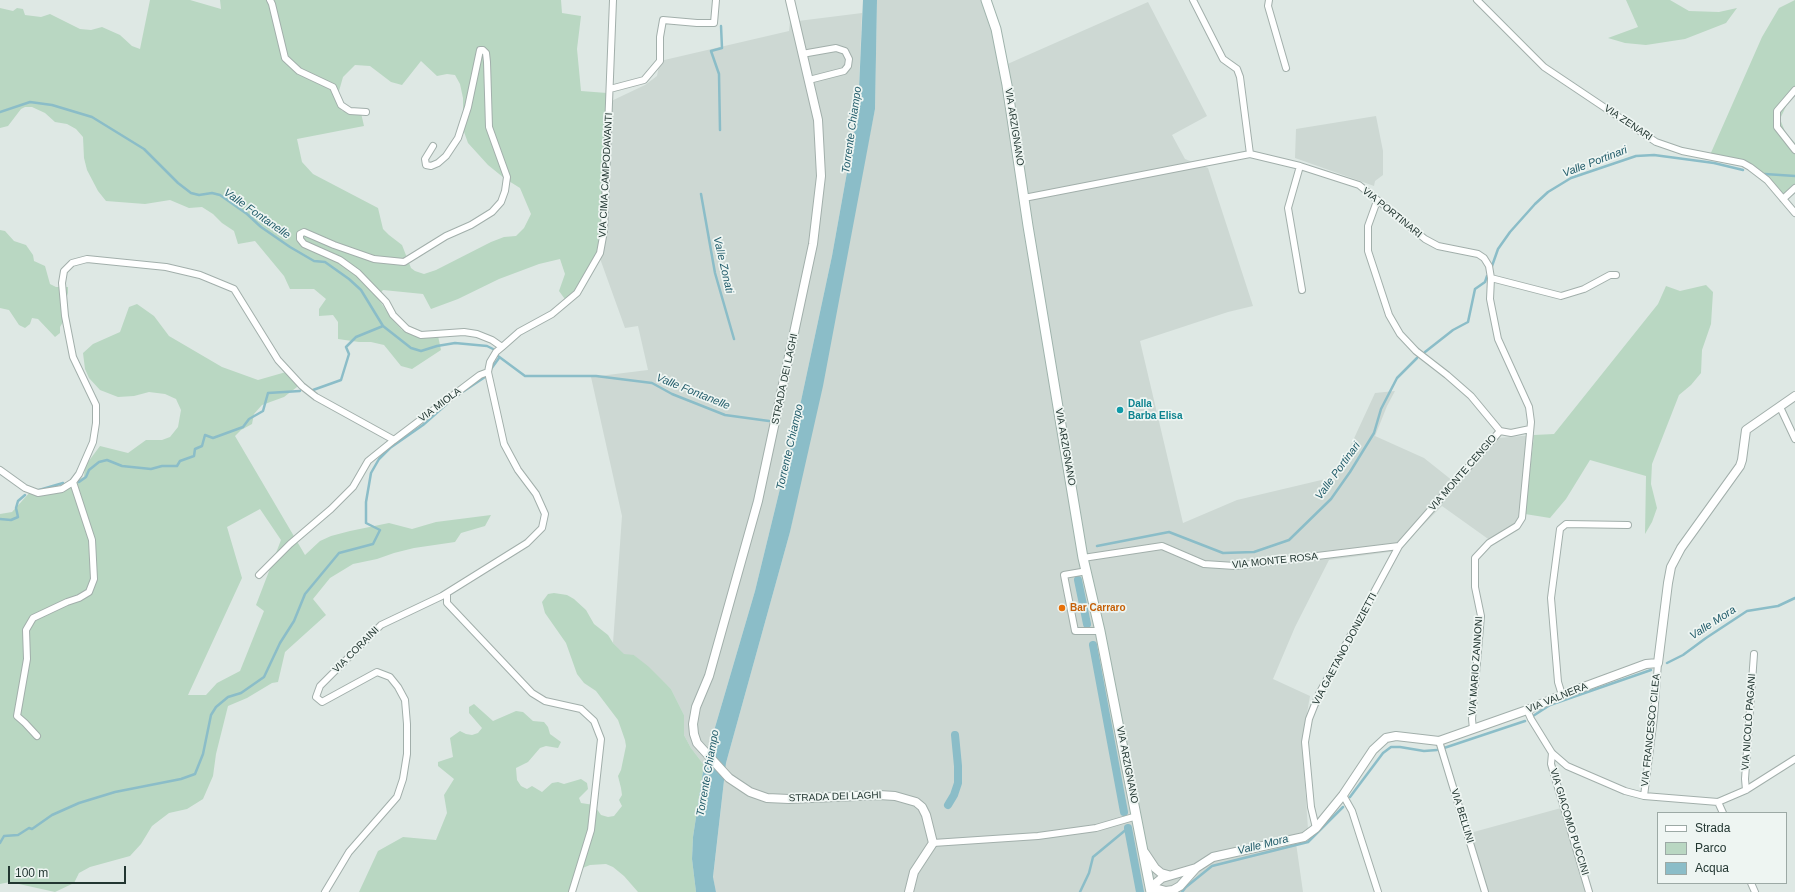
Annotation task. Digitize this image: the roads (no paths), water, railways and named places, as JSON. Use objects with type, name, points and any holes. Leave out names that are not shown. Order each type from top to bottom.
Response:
[{"type":"main road","name":"VIA ARZIGNANO","points":[[986,0],[996,29],[1007,85],[1083,558],[1100,631],[1151,890]]},
{"type":"street","points":[[270,0],[285,58],[300,71],[333,87],[341,105],[350,111],[366,112]]},
{"type":"street","name":"VIA CIMA CAMPODAVANTI","points":[[488,372],[490,362],[496,352],[519,332],[552,314],[577,293],[600,253],[604,231],[612,0]]},
{"type":"street","points":[[610,89],[644,80],[660,61],[660,37],[663,20],[714,23],[716,0]]},
{"type":"street","name":"STRADA DEI LAGHI","points":[[790,0],[818,120],[821,176],[813,244],[755,513],[708,676],[696,707],[693,724],[694,734],[697,743],[729,778],[750,792],[768,798],[789,799],[879,794],[895,796],[916,802],[922,807],[930,828],[933,843]]},
{"type":"street","points":[[1193,0],[1223,59],[1237,69],[1240,77],[1250,154]]},
{"type":"street","points":[[1269,0],[1268,6],[1286,68]]},
{"type":"street","name":"VIA ZENARI","points":[[1477,0],[1544,67],[1656,142],[1682,151],[1742,163],[1762,176],[1795,213]]},
{"type":"street","points":[[802,54],[836,48],[845,51],[849,59],[848,66],[844,71],[809,80]]},
{"type":"street","points":[[433,146],[425,159],[426,165],[431,166],[438,163],[446,156],[458,138],[468,107],[480,50],[483,50],[486,53],[487,62],[490,127],[507,177],[505,191],[500,202],[492,212],[471,225],[446,236],[404,262],[374,259],[334,245],[304,232],[300,234],[300,239],[304,244],[340,260],[358,273],[386,302],[393,315],[407,329],[421,335],[464,332],[477,334],[492,340],[502,347]]},
{"type":"street","points":[[1795,90],[1776,111],[1777,127],[1795,150]]},
{"type":"street","name":"VIA PORTINARI","points":[[1024,198],[1250,154],[1300,166],[1358,185],[1424,239],[1438,246],[1478,254],[1489,266],[1491,278],[1490,299],[1498,339],[1529,407],[1530,429],[1527,458]]},
{"type":"street","points":[[1300,166],[1288,208],[1302,290]]},
{"type":"street","points":[[1783,199],[1795,188]]},
{"type":"street","name":"VIA MONTE CENGIO","points":[[1377,201],[1368,226],[1368,251],[1389,315],[1400,334],[1416,351],[1471,396],[1500,431],[1400,546]]},
{"type":"street","points":[[0,470],[25,488],[38,494],[62,489],[73,482],[79,474],[93,442],[96,423],[96,405],[73,357],[62,283],[64,271],[72,263],[87,258],[166,267],[200,275],[234,289],[278,360],[302,386],[316,397],[394,440]]},
{"type":"street","points":[[1491,278],[1561,296],[1584,289],[1610,275],[1616,275]]},
{"type":"street","name":"VIA MIOLA","points":[[259,575],[290,544],[331,509],[353,487],[368,461],[480,375],[488,372]]},
{"type":"street","name":"VIA CORAINI","points":[[325,892],[330,886],[337,868],[349,852],[397,798],[407,754],[407,724],[404,700],[398,687],[390,676],[377,672],[322,702],[316,697],[320,686],[381,625],[447,593],[527,542],[542,528],[545,514],[536,494],[518,470],[504,444],[488,372]]},
{"type":"street","points":[[1658,663],[1671,567],[1681,548],[1740,466],[1746,430],[1795,396]]},
{"type":"street","points":[[1780,407],[1795,439]]},
{"type":"street","points":[[1500,431],[1511,433],[1530,429]]},
{"type":"street","name":"VIA MARIO ZANNONI","points":[[1474,729],[1472,719],[1481,616],[1475,587],[1475,558],[1488,543],[1517,526],[1522,518],[1527,458]]},
{"type":"street","points":[[36,736],[17,716],[27,659],[26,630],[33,618],[79,598],[89,592],[94,579],[92,540],[73,482]]},
{"type":"street","points":[[1562,695],[1558,682],[1551,598],[1560,530],[1566,524],[1628,525]]},
{"type":"street","name":"VIA MONTE ROSA","points":[[1083,558],[1162,546],[1204,564],[1235,566],[1400,546]]},
{"type":"street","name":"VIA GAETANO DONIZIETTI","points":[[1316,828],[1311,807],[1305,742],[1309,718],[1319,694],[1400,546]]},
{"type":"street","points":[[1087,571],[1064,575],[1075,631],[1100,631]]},
{"type":"street","points":[[447,593],[447,603],[532,693],[545,701],[581,709],[594,721],[601,739],[591,830],[572,892]]},
{"type":"street","name":"VIA NICOLÒ PAGANI","points":[[1746,790],[1745,778],[1754,654]]},
{"type":"street","name":"VIA VALNERA","points":[[1151,890],[1162,878],[1196,868],[1213,857],[1304,837],[1316,828],[1343,795],[1373,750],[1386,738],[1396,736],[1439,741],[1527,710],[1562,695],[1646,664],[1658,663]]},
{"type":"street","name":"VIA FRANCESCO CILEA","points":[[1644,796],[1654,717],[1658,663]]},
{"type":"street","points":[[1527,710],[1530,719],[1552,753],[1568,766],[1625,791],[1644,796],[1718,802],[1746,790],[1795,759]]},
{"type":"street","name":"VIA BELLINI","points":[[1439,741],[1485,892]]},
{"type":"street","name":"VIA GIACOMO PUCCINI","points":[[1552,753],[1551,764],[1589,892]]},
{"type":"street","points":[[1343,795],[1352,811],[1378,892]]},
{"type":"street","points":[[1718,802],[1723,812]]},
{"type":"street","points":[[909,892],[914,872],[933,843],[1038,836],[1096,828],[1137,816]]},
{"type":"street","points":[[1144,850],[1150,863],[1168,876]]},
{"type":"street","name":"VIA VALNERA","points":[[1151,890],[1176,890],[1196,868]]},
{"type":"water","name":"Torrente Chiampo","points":[[863,0],[877,0],[875,109],[823,386],[790,532],[726,763],[713,877],[716,892],[696,892],[692,859],[693,837],[704,765],[755,591],[798,415],[832,256],[858,111]]},
{"type":"waterway","name":"Valle Zonati","points":[[720,130],[719,74],[711,51],[722,48],[721,26]]},
{"type":"waterway","name":"Valle Fontanelle","points":[[0,112],[30,102],[52,105],[92,117],[144,149],[178,183],[191,193],[199,195],[212,193],[220,195],[247,214],[261,227],[290,247],[314,261],[325,262],[349,279],[361,290],[383,326],[411,348],[421,351],[437,346],[455,343],[487,346],[493,349]]},
{"type":"waterway","name":"Valle Portinari","points":[[1492,266],[1498,249],[1510,232],[1535,204],[1548,192],[1571,178],[1636,156],[1654,155],[1714,163],[1743,170]]},
{"type":"waterway","name":"Valle Portinari","points":[[1765,174],[1795,176]]},
{"type":"waterway","name":"Valle Zonati","points":[[701,194],[715,273],[734,339]]},
{"type":"waterway","name":"Valle Portinari","points":[[1425,352],[1453,330],[1468,322],[1475,289],[1485,282],[1487,276]]},
{"type":"waterway","points":[[313,390],[341,380],[349,354],[346,347],[356,337],[383,326]]},
{"type":"waterway","name":"Valle Fontanelle","points":[[498,356],[525,376],[596,376],[652,383],[672,394],[725,415],[769,421]]},
{"type":"waterway","points":[[491,369],[499,358]]},
{"type":"waterway","name":"Valle Portinari","points":[[1097,546],[1169,532],[1223,553],[1254,552],[1289,540],[1331,499],[1350,472],[1374,433],[1381,409],[1397,378],[1417,358]]},
{"type":"waterway","points":[[452,399],[485,377]]},
{"type":"waterway","points":[[79,482],[86,477],[89,470],[99,462],[107,460],[122,466],[151,469],[162,466],[177,466],[180,461],[194,456],[195,449],[202,446],[205,435],[213,438],[243,427],[249,419],[263,411],[268,393],[300,391]]},
{"type":"waterway","points":[[0,843],[4,836],[18,835],[29,828],[32,829],[52,815],[79,803],[115,792],[181,779],[195,774],[203,754],[211,715],[216,707],[228,697],[241,693],[264,677],[280,643],[294,621],[305,594],[339,553],[373,544],[380,530],[366,523],[366,502],[371,473],[379,459],[390,448],[423,425],[449,402]]},
{"type":"waterway","points":[[39,490],[63,483]]},
{"type":"waterway","points":[[0,519],[11,520],[18,517],[16,508],[18,501],[25,495]]},
{"type":"waterway","points":[[1078,580],[1087,624]]},
{"type":"waterway","name":"Valle Mora","points":[[1667,663],[1683,655],[1747,611],[1778,606],[1795,598]]},
{"type":"waterway","points":[[1093,645],[1124,812]]},
{"type":"waterway","name":"Valle Mora","points":[[1533,716],[1550,705],[1651,670]]},
{"type":"waterway","name":"Valle Mora","points":[[1444,748],[1525,721]]},
{"type":"waterway","points":[[948,805],[954,795],[958,783],[955,735]]},
{"type":"waterway","name":"Valle Mora","points":[[1350,797],[1383,753],[1391,747],[1424,751],[1437,750]]},
{"type":"waterway","name":"Valle Mora","points":[[1182,892],[1212,866],[1308,842],[1343,807]]},
{"type":"waterway","points":[[1080,892],[1089,873],[1093,857],[1128,828]]},
{"type":"waterway","points":[[1128,828],[1140,892]]},
{"type":"place","name":"Dalla Barba Elisa","points":[[1120,410]]},
{"type":"place","name":"Bar Carraro","points":[[1062,608]]}]
